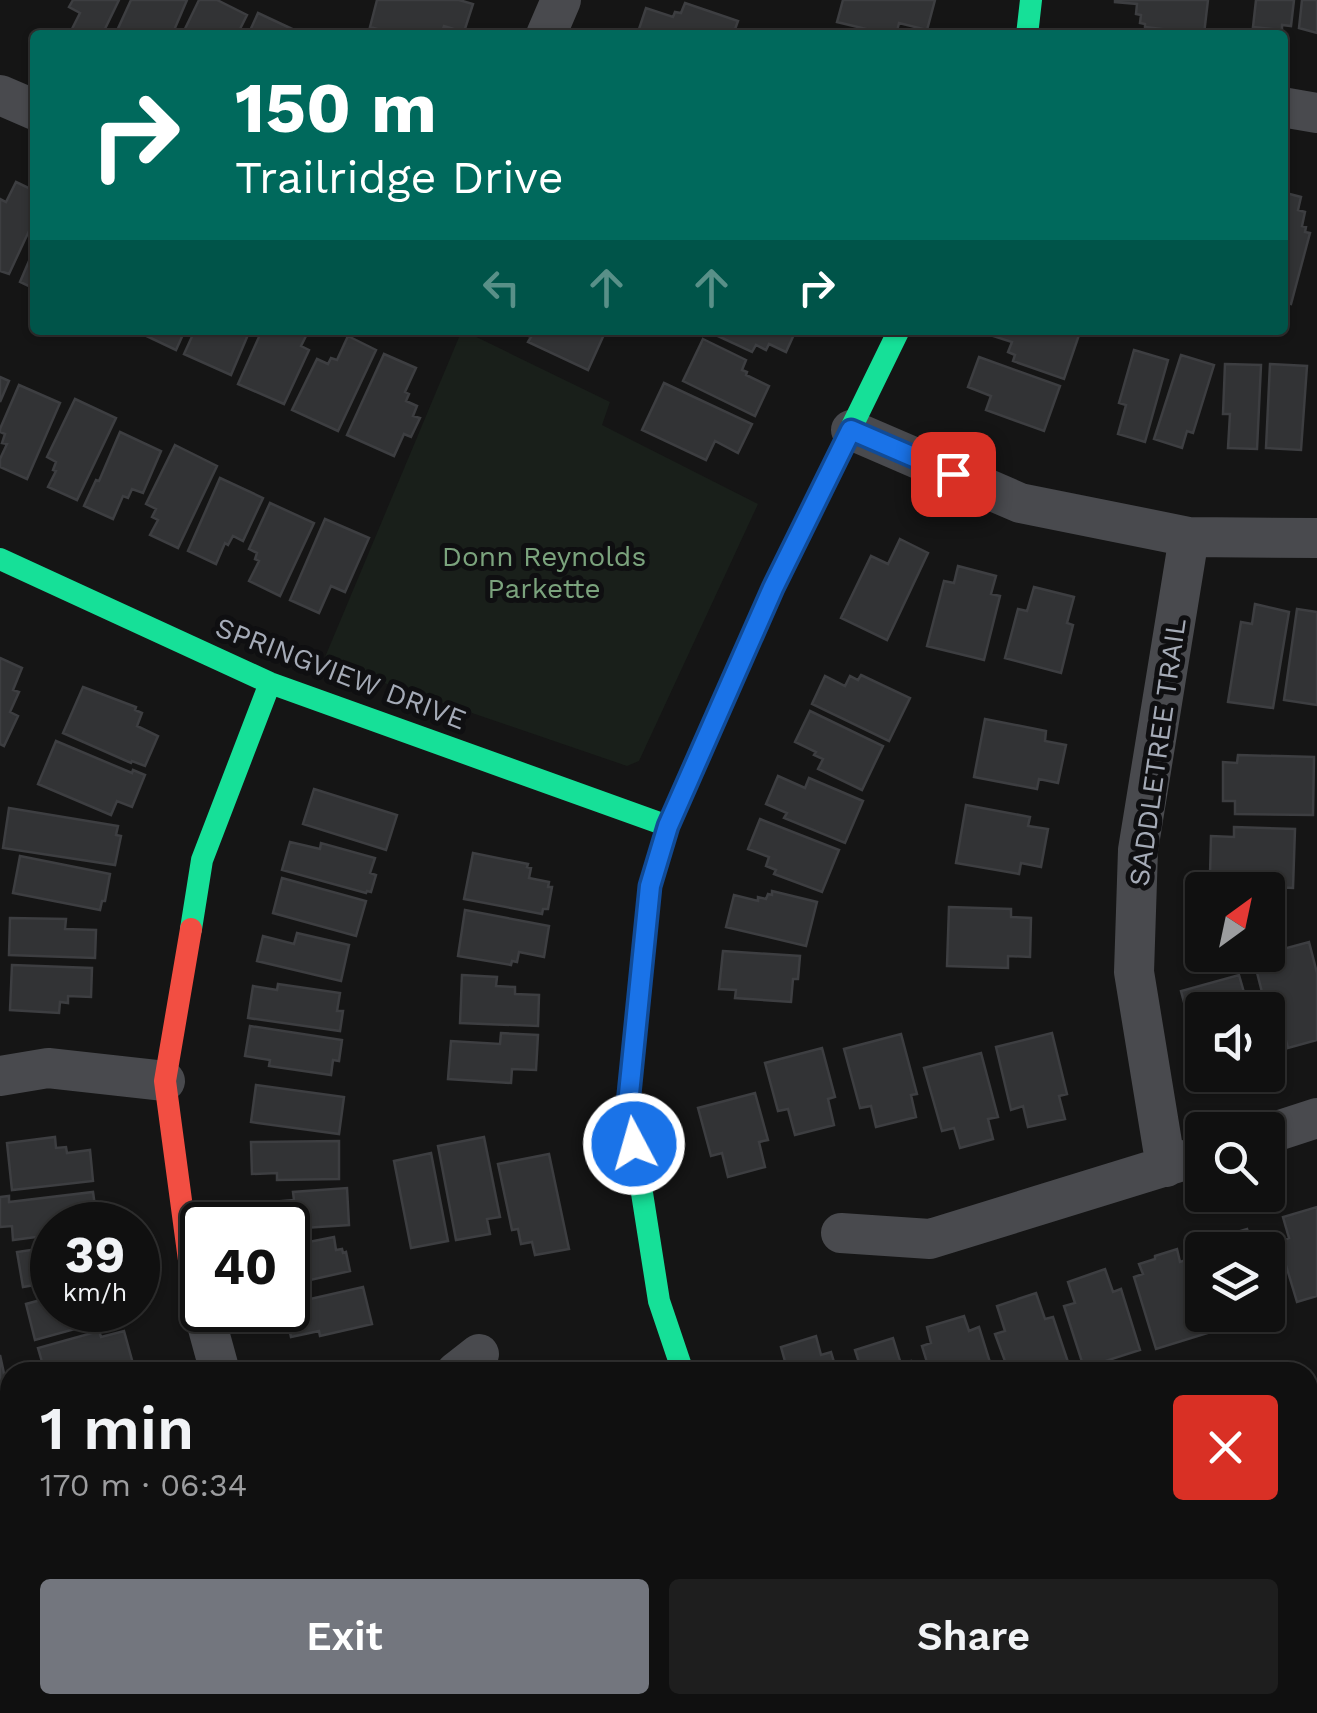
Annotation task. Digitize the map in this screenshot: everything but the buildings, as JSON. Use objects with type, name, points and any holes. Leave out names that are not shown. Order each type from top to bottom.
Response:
[{"type":"street","points":[[548,30],[562,0]]},
{"type":"street","points":[[1027,30],[1031,0]]},
{"type":"street","points":[[0,95],[30,108]]},
{"type":"street","points":[[1288,109],[1317,112]]},
{"type":"street","points":[[680,1362],[660,1301],[628,1104],[650,886],[668,826],[773,588],[896,335]]},
{"type":"street","points":[[851,430],[1020,503],[1188,537],[1317,538]]},
{"type":"street","name":"SADDLETREE TRAIL","points":[[1184,1161],[1134,972],[1138,850],[1188,537]]},
{"type":"street","name":"SPRINGVIEW DRIVE","points":[[0,559],[270,684],[668,826]]},
{"type":"street","points":[[181,1202],[165,1081],[202,860],[270,684]]},
{"type":"street","points":[[0,1076],[48,1068],[165,1081]]},
{"type":"street","points":[[1285,1128],[1317,1118]]},
{"type":"street","points":[[841,1233],[930,1239],[1184,1161]]},
{"type":"street","points":[[209,1332],[217,1362]]},
{"type":"green space","name":"Donn Reynolds Parkette","points":[[460,335],[472,335],[610,402],[602,425],[758,504],[639,761],[627,766],[323,662]]},
{"type":"traffic: fast","points":[[1028,30],[1031,0]]},
{"type":"traffic: fast","points":[[680,1362],[659,1301],[628,1104],[650,886],[668,826],[773,588],[897,335]]},
{"type":"traffic: fast","points":[[0,559],[270,683],[668,826]]},
{"type":"traffic: fast","points":[[191,929],[202,860],[270,683]]},
{"type":"traffic: jam","points":[[181,1202],[165,1081],[191,929]]},
{"type":"route","points":[[634,1144],[628,1104],[650,886],[668,826],[773,588],[851,430],[953,474]]}]
